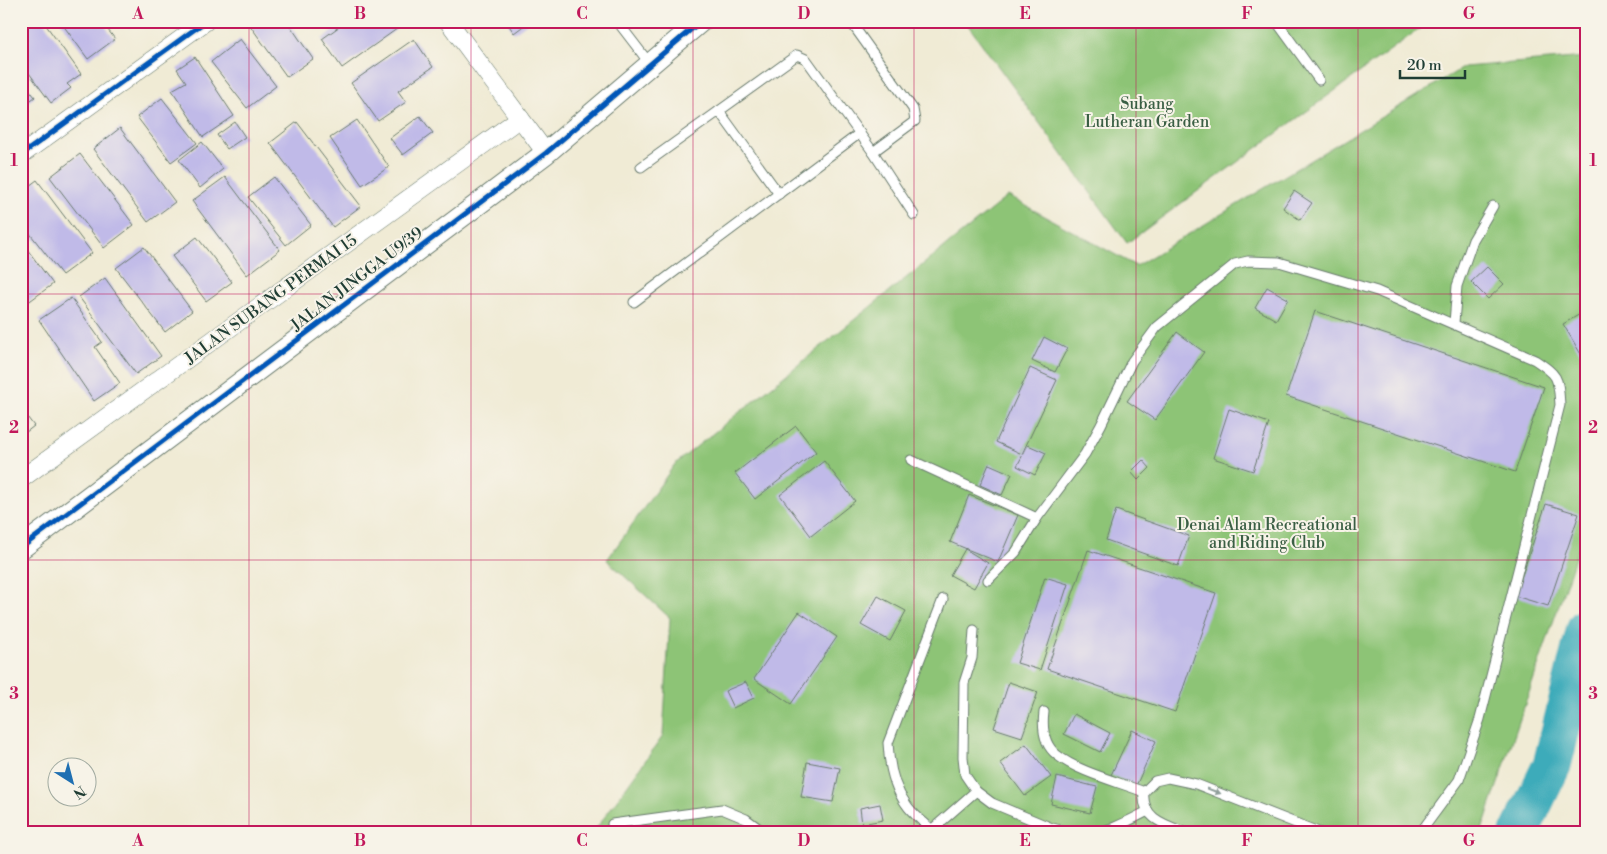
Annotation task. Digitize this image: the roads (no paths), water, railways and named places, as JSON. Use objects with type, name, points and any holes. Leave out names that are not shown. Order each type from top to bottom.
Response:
[{"type":"street","points":[[21,155],[206,21]]},
{"type":"street","points":[[448,21],[546,153]]},
{"type":"street","name":"JALAN JINGGA U9/39","points":[[21,548],[546,153],[701,21]]},
{"type":"street","name":"JALAN SUBANG PERMAI 15","points":[[21,480],[520,118]]},
{"type":"lane","points":[[617,21],[650,64]]},
{"type":"lane","points":[[850,21],[912,109],[914,115],[915,121],[873,152]]},
{"type":"lane","points":[[1276,21],[1319,80]]},
{"type":"lane","points":[[641,167],[797,55],[806,59],[860,133],[914,214]]},
{"type":"lane","points":[[719,111],[779,194]]},
{"type":"lane","points":[[634,302],[860,133]]},
{"type":"lane","points":[[1454,323],[1458,286],[1473,240],[1493,206]]},
{"type":"lane","points":[[988,580],[1016,552],[1037,518],[1085,454],[1101,426],[1132,361],[1157,327],[1235,264],[1248,260],[1279,262],[1376,291],[1454,323],[1535,360],[1550,370],[1558,381],[1560,405],[1480,719],[1458,780],[1420,833]]},
{"type":"lane","points":[[911,460],[1037,518]]},
{"type":"lane","points":[[943,599],[888,743],[889,762],[897,789],[906,805],[930,831],[976,791]]},
{"type":"lane","points":[[974,630],[972,658],[964,683],[963,757],[965,774],[976,791],[992,803],[1052,828],[1073,833]]},
{"type":"lane","points":[[1044,712],[1042,724],[1044,734],[1052,750],[1058,756],[1080,768],[1144,792]]},
{"type":"lane","points":[[1187,833],[1173,830],[1153,817],[1145,808],[1144,792],[1155,781],[1168,778],[1187,782],[1321,833]]},
{"type":"lane","points":[[612,824],[722,808],[746,819],[765,833]]},
{"type":"lane","points":[[1088,833],[1101,832],[1118,826],[1148,811]]},
{"type":"waterway","points":[[1519,833],[1552,765],[1586,628]]},
{"type":"park label","name":"Subang Lutheran Garden","points":[[1147,113]]},
{"type":"park label","name":"Denai Alam Recreational and Riding Club","points":[[1267,534]]}]
